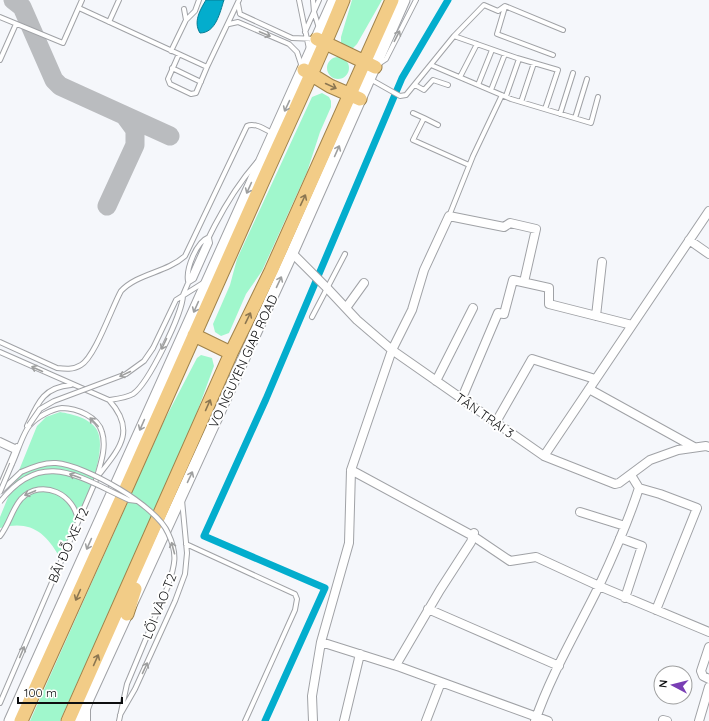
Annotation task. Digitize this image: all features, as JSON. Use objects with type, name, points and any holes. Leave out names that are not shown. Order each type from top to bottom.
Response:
[{"type":"highway","points":[[21,721],[194,335],[307,73],[315,37],[343,0]]},
{"type":"highway","name":"VO NGUYEN GIAP ROAD","points":[[68,721],[232,353],[314,176],[369,69],[392,0]]},
{"type":"highway","points":[[315,37],[369,69]]},
{"type":"highway","points":[[307,73],[355,97]]},
{"type":"highway","points":[[194,335],[232,353]]},
{"type":"highway","points":[[127,614],[149,540]]},
{"type":"main road","points":[[307,73],[315,37],[334,0]]},
{"type":"main road","name":"VO NGUYEN GIAP ROAD","points":[[369,69],[404,0]]},
{"type":"main road","name":"VO NGUYEN GIAP ROAD","points":[[80,721],[88,699],[292,254],[331,165],[355,97]]},
{"type":"main road","points":[[10,721],[265,152],[278,139]]},
{"type":"main road","points":[[314,176],[331,165]]},
{"type":"street","points":[[544,456],[709,211]]},
{"type":"street","points":[[313,721],[312,696],[321,642],[349,543],[351,470],[392,350],[412,310],[424,270],[449,216],[504,227],[510,223],[536,229],[524,282]]},
{"type":"street","points":[[689,240],[709,254]]},
{"type":"street","name":"TÂN TRẠI 3","points":[[292,254],[357,320],[392,350],[544,456],[615,484],[631,475],[650,460],[678,450],[708,444]]},
{"type":"street","points":[[596,316],[602,262]]},
{"type":"street","points":[[462,398],[498,313],[504,314],[513,280],[549,288],[549,304],[632,325]]},
{"type":"street","points":[[346,308],[364,283]]},
{"type":"street","points":[[436,381],[473,308]]},
{"type":"street","points":[[496,422],[532,359],[595,379]]},
{"type":"street","points":[[589,389],[694,447]]},
{"type":"street","points":[[351,470],[473,535],[510,561],[536,557],[625,598],[709,632]]},
{"type":"street","points":[[631,475],[639,488],[697,508],[656,610]]},
{"type":"street","points":[[536,719],[559,666],[599,586],[626,526],[639,488]]},
{"type":"street","points":[[580,512],[626,526]]},
{"type":"street","points":[[396,665],[473,535]]},
{"type":"street","points":[[620,538],[642,546],[625,598]]},
{"type":"street","points":[[428,609],[559,666]]},
{"type":"street","points":[[321,642],[396,665],[536,719],[548,721]]},
{"type":"street","points":[[709,647],[701,670],[703,676],[709,679]]},
{"type":"street","points":[[344,721],[360,654]]},
{"type":"street","points":[[426,721],[441,682]]},
{"type":"street","points":[[699,721],[709,687]]},
{"type":"lane","points":[[0,17],[63,43],[82,0]]},
{"type":"lane","points":[[109,22],[118,0]]},
{"type":"lane","points":[[172,51],[186,20],[194,11],[199,0]]},
{"type":"lane","points":[[299,0],[315,37]]},
{"type":"lane","points":[[313,0],[315,37]]},
{"type":"lane","points":[[315,37],[314,12],[319,0]]},
{"type":"lane","points":[[416,0],[386,59],[369,69],[383,86],[400,96],[406,95],[454,36],[484,5],[498,11],[505,6]]},
{"type":"lane","points":[[239,2],[240,14],[292,38],[315,37]]},
{"type":"lane","points":[[178,54],[168,79],[170,84],[194,94],[239,2]]},
{"type":"lane","points":[[505,6],[563,30]]},
{"type":"lane","points":[[505,6],[497,34],[553,55]]},
{"type":"lane","points":[[79,8],[207,67]]},
{"type":"lane","points":[[184,9],[186,20]]},
{"type":"lane","points":[[229,24],[238,22],[289,44],[297,52],[307,73]]},
{"type":"lane","points":[[0,60],[16,24]]},
{"type":"lane","points":[[454,36],[519,59],[558,70],[545,109]]},
{"type":"lane","points":[[460,77],[477,44]]},
{"type":"lane","points":[[478,85],[492,50]]},
{"type":"lane","points":[[491,90],[505,54]]},
{"type":"lane","points":[[449,216],[469,165],[504,96],[519,59]]},
{"type":"lane","points":[[521,102],[534,63]]},
{"type":"lane","points":[[431,65],[504,96],[591,123],[598,97]]},
{"type":"lane","points":[[172,68],[201,82]]},
{"type":"lane","points":[[560,114],[573,73]]},
{"type":"lane","points":[[575,118],[587,79]]},
{"type":"lane","points":[[415,85],[424,90],[432,80],[448,85]]},
{"type":"lane","points":[[413,114],[438,125]]},
{"type":"lane","points":[[424,118],[413,140],[469,165]]},
{"type":"lane","points":[[0,342],[57,368],[66,369],[82,364],[94,348],[121,291],[128,284],[176,264],[185,256],[247,126],[255,126],[278,139]]},
{"type":"lane","points":[[109,400],[132,394],[147,378],[183,302],[183,295],[188,283],[187,275],[198,248],[204,239],[209,237],[242,180],[265,152]]},
{"type":"lane","points":[[188,283],[194,279],[210,243],[209,237]]},
{"type":"lane","points":[[312,317],[324,285],[345,254]]},
{"type":"lane","points":[[0,492],[30,425],[40,409],[54,401],[126,374],[144,361],[153,348],[176,300],[207,281]]},
{"type":"lane","points":[[0,352],[109,400],[124,423],[124,433],[113,457],[96,478]]},
{"type":"lane","points":[[0,486],[30,418],[44,396],[58,386],[73,384]]},
{"type":"lane","points":[[30,425],[53,410],[62,408],[84,414],[93,419],[102,431],[104,446],[96,478]]},
{"type":"lane","points":[[0,440],[16,449]]},
{"type":"lane","points":[[0,444],[16,449]]},
{"type":"lane","points":[[0,492],[21,472],[41,464],[61,464],[87,472],[137,501]]},
{"type":"lane","points":[[0,502],[14,485],[22,480],[36,472],[53,470],[79,477],[129,500],[137,501]]},
{"type":"lane","name":"BÃI ĐỖ XE T2","points":[[0,703],[96,478]]},
{"type":"lane","points":[[0,536],[20,500],[34,491],[51,490],[65,496],[75,509],[78,522]]},
{"type":"lane","points":[[120,715],[128,704],[181,587],[186,564],[182,494]]},
{"type":"lane","name":"LỐI VÀO T2","points":[[119,721],[127,684],[168,586],[176,558],[168,532],[156,516],[137,501]]},
{"type":"lane","points":[[186,544],[295,594],[297,598],[295,610],[245,721]]},
{"type":"lane","points":[[88,699],[88,721]]},
{"type":"green space","points":[[352,0],[382,0],[357,44],[351,50],[341,45],[341,37]]},
{"type":"green space","points":[[334,57],[342,57],[349,64],[349,72],[342,79],[334,79],[327,72],[327,64]]},
{"type":"green space","points":[[322,93],[329,97],[331,107],[320,132],[307,172],[262,271],[246,294],[229,333],[221,336],[215,332],[213,324],[230,285],[237,259],[312,97]]},
{"type":"green space","points":[[201,355],[212,358],[214,366],[189,434],[60,721],[30,721],[164,421],[197,358]]},
{"type":"green space","points":[[60,412],[75,415],[90,422],[97,430],[100,442],[99,457],[95,475],[80,512],[59,556],[48,540],[36,530],[20,526],[0,528],[0,517],[37,426],[46,417]]},
{"type":"water","points":[[206,0],[224,0],[214,26],[210,30],[200,33],[197,20]]},
{"type":"waterway","points":[[265,721],[325,588],[204,536],[266,399],[402,78],[448,0]]},
{"type":"taxiway","points":[[13,0],[22,7],[54,80],[60,86],[170,136]]},
{"type":"taxiway","points":[[107,206],[135,145],[135,130],[124,115]]}]
